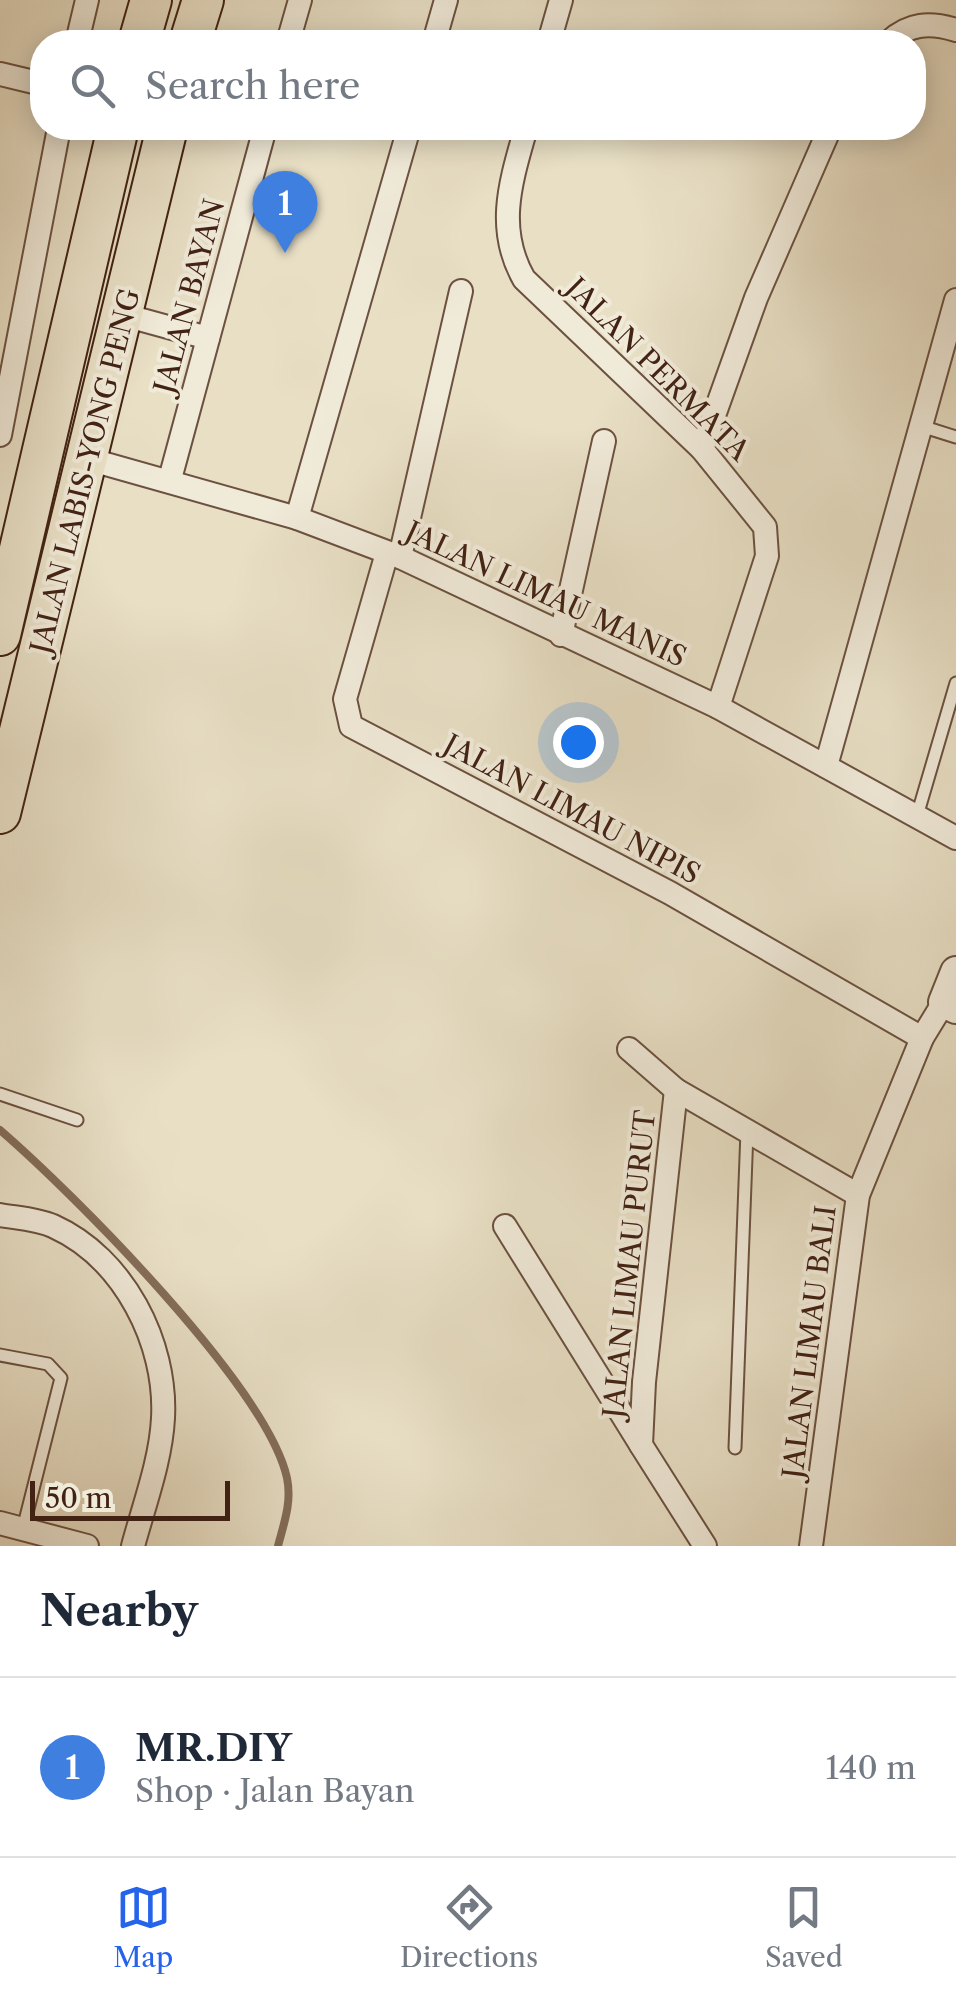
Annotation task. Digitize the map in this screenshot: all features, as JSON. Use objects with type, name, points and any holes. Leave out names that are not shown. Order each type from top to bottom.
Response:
[{"type":"highway","points":[[143,30],[150,0]]},
{"type":"highway","points":[[193,30],[202,0]]},
{"type":"highway","name":"JALAN LABIS-YONG PENG","points":[[0,635],[9,551],[115,140]]},
{"type":"highway","name":"JALAN LABIS-YONG PENG","points":[[0,813],[164,140]]},
{"type":"street","points":[[80,30],[86,0]]},
{"type":"street","points":[[291,30],[300,0]]},
{"type":"street","points":[[437,30],[446,0]]},
{"type":"street","points":[[552,30],[560,0]]},
{"type":"street","points":[[903,30],[918,24],[956,30]]},
{"type":"street","points":[[0,74],[30,81]]},
{"type":"street","points":[[0,436],[57,140]]},
{"type":"street","name":"JALAN BAYAN","points":[[170,480],[262,140]]},
{"type":"street","points":[[297,518],[406,140]]},
{"type":"street","name":"JALAN PERMATA","points":[[523,140],[506,214],[511,257],[524,279],[702,449],[760,518],[768,536],[767,556],[718,707]]},
{"type":"street","points":[[702,449],[756,298],[820,140]]},
{"type":"street","name":"JALAN LIMAU NIPIS","points":[[461,290],[393,555],[345,700],[351,726],[663,889],[922,1038]]},
{"type":"street","points":[[826,766],[956,300]]},
{"type":"street","points":[[124,315],[208,338]]},
{"type":"street","points":[[561,635],[604,441]]},
{"type":"street","name":"JALAN LIMAU MANIS","points":[[88,459],[297,518],[393,555],[718,707],[956,838]]},
{"type":"street","points":[[950,1005],[956,972]]},
{"type":"street","name":"JALAN LIMAU BALI","points":[[811,1546],[858,1195],[922,1038],[950,1005]]},
{"type":"street","points":[[629,1050],[676,1090],[858,1195]]},
{"type":"street","name":"JALAN LIMAU PURUT","points":[[676,1090],[644,1382],[641,1446],[705,1546]]},
{"type":"street","points":[[0,1214],[52,1226],[76,1240],[125,1289],[143,1318],[162,1383],[163,1420],[132,1546]]},
{"type":"street","points":[[505,1226],[641,1446]]},
{"type":"street","points":[[12,1526],[86,1546]]},
{"type":"lane","points":[[921,426],[956,437]]},
{"type":"lane","points":[[917,816],[956,683]]},
{"type":"lane","points":[[0,1094],[77,1120]]},
{"type":"lane","points":[[735,1448],[747,1130]]},
{"type":"lane","points":[[0,1355],[48,1364],[58,1370],[61,1378],[12,1526]]},
{"type":"waterway","points":[[0,1130],[118,1244],[207,1345],[244,1394],[272,1440],[287,1478],[288,1504],[278,1546]]},
{"type":"place","name":"MR.DIY","points":[[285,253]]}]
